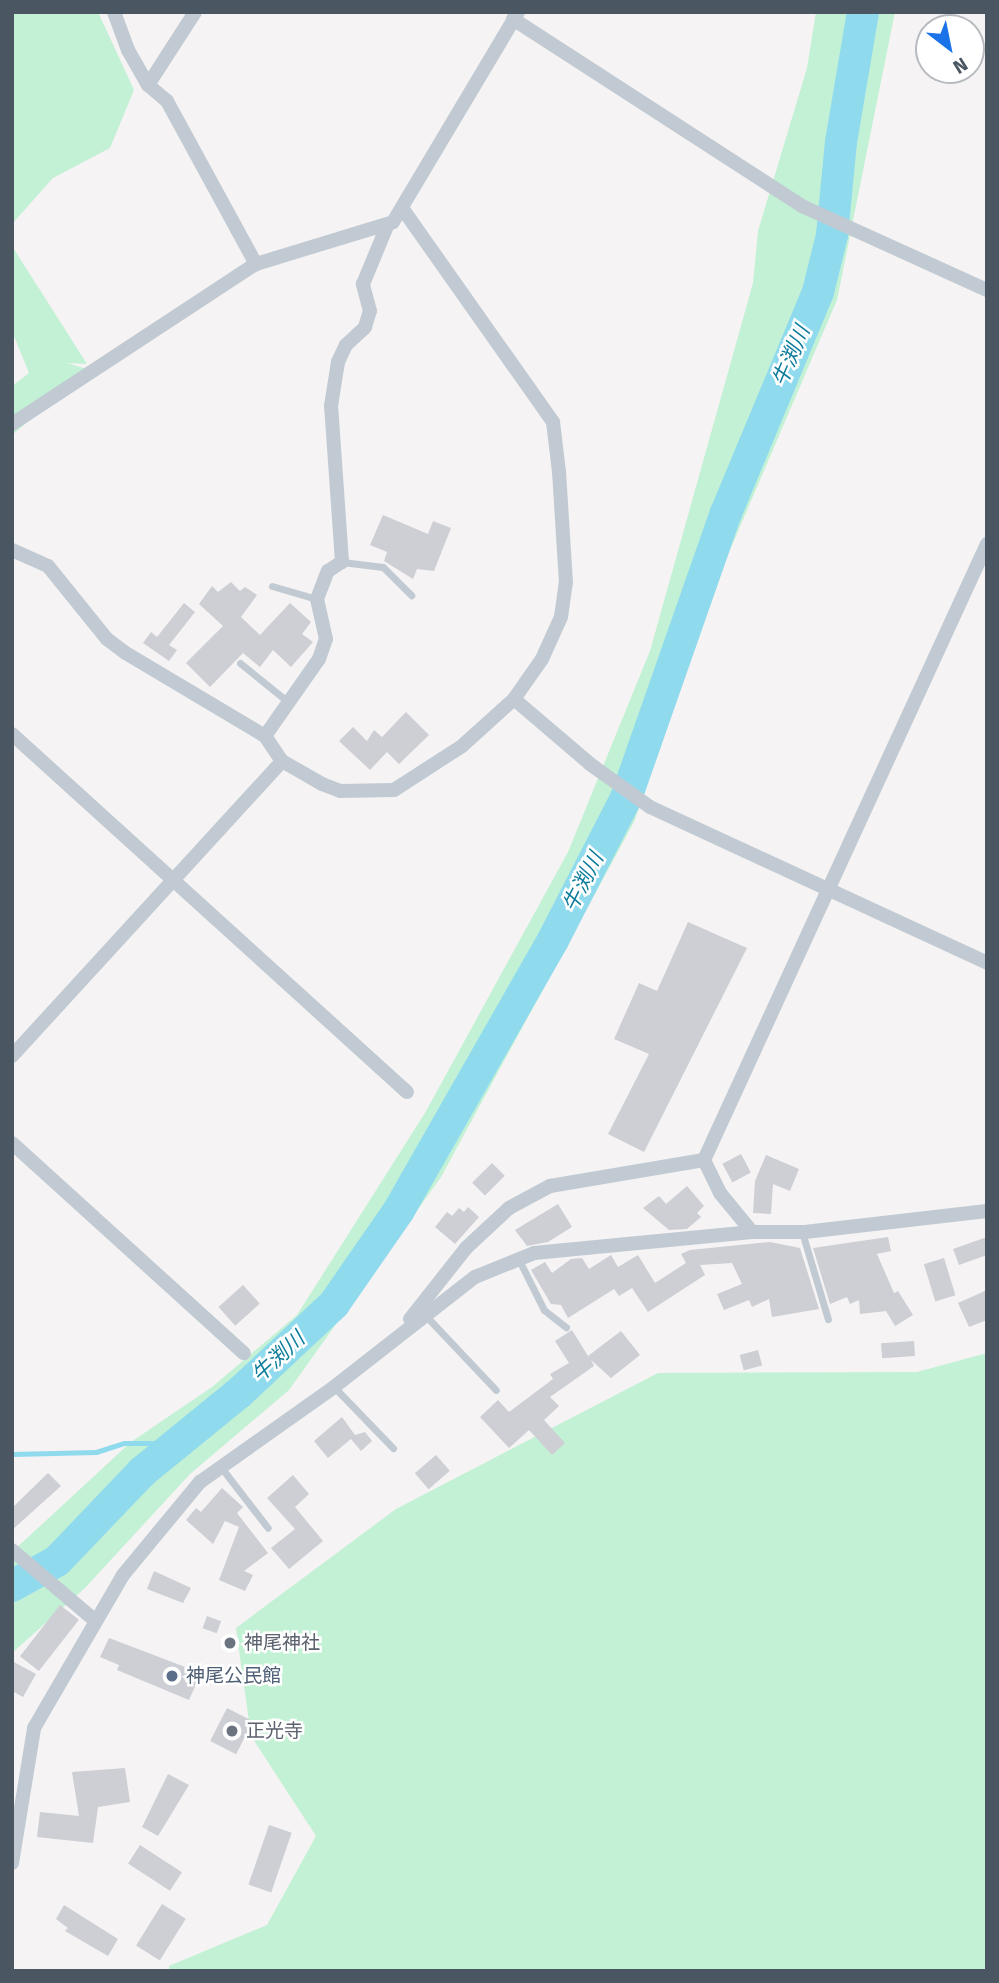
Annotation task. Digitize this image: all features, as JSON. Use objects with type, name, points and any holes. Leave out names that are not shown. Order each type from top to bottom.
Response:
[{"type":"street","points":[[114,12],[148,85],[167,101],[256,264]]},
{"type":"street","points":[[148,85],[195,12]]},
{"type":"street","points":[[265,736],[286,701],[319,659],[326,639],[317,598],[328,571],[342,562],[331,406],[338,362],[346,345],[365,327],[370,311],[363,284],[387,226],[402,208],[516,16],[804,207],[987,290]]},
{"type":"street","points":[[12,550],[48,566],[107,639],[124,652],[265,736],[282,761],[340,791],[394,790],[462,746],[514,699],[542,659],[561,617],[566,583],[552,422],[402,208]]},
{"type":"street","points":[[12,424],[256,264],[387,226]]},
{"type":"street","points":[[704,1160],[987,544]]},
{"type":"street","points":[[514,699],[596,769],[643,802],[987,963]]},
{"type":"street","points":[[12,734],[407,1092]]},
{"type":"street","points":[[12,1056],[169,879],[282,761]]},
{"type":"street","points":[[12,1143],[244,1353]]},
{"type":"street","points":[[704,1160],[720,1193],[752,1232]]},
{"type":"street","points":[[398,1334],[466,1248],[509,1208],[550,1186],[704,1160]]},
{"type":"street","points":[[12,1863],[34,1728],[93,1619],[191,1490],[220,1466],[334,1387],[398,1334],[475,1277],[518,1258],[752,1232],[802,1231],[987,1211]]},
{"type":"street","points":[[14,1552],[93,1619]]},
{"type":"lane","points":[[342,562],[383,567],[411,595]]},
{"type":"lane","points":[[272,586],[317,598]]},
{"type":"lane","points":[[240,663],[286,701]]},
{"type":"lane","points":[[802,1231],[828,1319]]},
{"type":"lane","points":[[518,1258],[544,1310],[566,1327]]},
{"type":"lane","points":[[425,1315],[496,1390]]},
{"type":"lane","points":[[334,1387],[393,1448]]},
{"type":"lane","points":[[220,1466],[268,1528]]},
{"type":"green space","points":[[12,12],[98,12],[134,90],[110,148],[53,178],[12,224]]},
{"type":"green space","points":[[816,12],[895,12],[837,300],[727,557],[634,822],[441,1177],[289,1390],[190,1474],[85,1588],[12,1653],[12,1552],[131,1442],[212,1387],[297,1315],[425,1113],[568,852],[650,651],[753,283],[758,231],[807,68]]},
{"type":"green space","points":[[12,246],[87,364],[67,363],[90,370],[12,435],[12,386],[29,373],[12,331]]},
{"type":"green space","points":[[987,1353],[987,1971],[169,1971],[169,1966],[267,1925],[316,1836],[251,1736],[236,1628],[396,1509],[658,1373],[917,1372]]},
{"type":"building","points":[[383,515],[428,534],[433,521],[451,528],[434,571],[417,569],[413,579],[384,561],[387,552],[370,545]]},
{"type":"building","points":[[231,582],[240,591],[245,587],[257,595],[241,617],[260,635],[290,603],[311,622],[302,634],[313,642],[291,667],[273,650],[260,667],[243,653],[210,687],[186,663],[223,626],[199,604],[212,586],[218,592]]},
{"type":"building","points":[[184,603],[195,612],[169,645],[177,650],[169,661],[143,643],[151,632],[157,637]]},
{"type":"building","points":[[406,712],[429,735],[399,764],[387,752],[370,770],[339,741],[353,727],[367,741],[374,730],[382,737]]},
{"type":"building","points":[[688,922],[747,948],[644,1152],[608,1134],[649,1054],[614,1039],[639,983],[657,991]]},
{"type":"building","points":[[741,1154],[751,1173],[732,1182],[722,1164]]},
{"type":"building","points":[[766,1155],[799,1169],[790,1191],[773,1184],[771,1214],[753,1213],[755,1181]]},
{"type":"building","points":[[492,1163],[505,1176],[485,1196],[472,1183]]},
{"type":"building","points":[[687,1186],[704,1206],[697,1213],[701,1217],[687,1229],[669,1230],[643,1208],[659,1196],[666,1204]]},
{"type":"building","points":[[558,1204],[572,1227],[548,1242],[527,1246],[515,1230]]},
{"type":"building","points":[[468,1207],[479,1217],[455,1244],[435,1227],[447,1212],[452,1216],[459,1208],[464,1212]]},
{"type":"building","points":[[888,1237],[891,1251],[877,1254],[894,1293],[898,1291],[913,1315],[895,1326],[886,1311],[860,1314],[859,1300],[850,1304],[847,1297],[830,1304],[813,1248]]},
{"type":"building","points":[[987,1237],[987,1255],[959,1265],[953,1249]]},
{"type":"building","points":[[770,1242],[800,1248],[819,1309],[772,1317],[769,1299],[752,1307],[749,1300],[724,1310],[717,1294],[742,1284],[732,1263],[700,1265],[705,1275],[648,1312],[632,1288],[619,1296],[614,1289],[568,1318],[561,1305],[551,1304],[531,1270],[545,1262],[552,1273],[571,1259],[582,1258],[589,1269],[611,1255],[618,1267],[638,1255],[655,1283],[686,1263],[681,1254],[690,1250]]},
{"type":"building","points":[[944,1258],[955,1295],[935,1301],[924,1264]]},
{"type":"building","points":[[243,1285],[260,1304],[235,1326],[218,1307]]},
{"type":"building","points":[[987,1290],[987,1320],[969,1327],[958,1303]]},
{"type":"building","points":[[572,1330],[588,1356],[621,1331],[640,1355],[611,1378],[591,1360],[594,1366],[550,1397],[559,1406],[544,1420],[565,1443],[552,1455],[529,1430],[509,1448],[480,1417],[498,1400],[509,1412],[553,1379],[550,1374],[569,1363],[555,1341]]},
{"type":"building","points":[[914,1341],[915,1356],[882,1358],[881,1343]]},
{"type":"building","points":[[758,1350],[762,1365],[744,1370],[740,1355]]},
{"type":"building","points":[[342,1417],[355,1435],[365,1432],[372,1441],[361,1451],[351,1439],[328,1458],[314,1441]]},
{"type":"building","points":[[436,1455],[450,1471],[429,1489],[415,1473]]},
{"type":"building","points":[[48,1473],[61,1486],[12,1530],[12,1508]]},
{"type":"building","points":[[293,1475],[309,1494],[295,1507],[323,1541],[289,1569],[271,1548],[295,1529],[267,1498]]},
{"type":"building","points":[[222,1488],[243,1507],[237,1513],[268,1553],[244,1571],[253,1575],[245,1591],[219,1580],[239,1527],[225,1521],[213,1544],[186,1520],[196,1508],[201,1512]]},
{"type":"building","points":[[154,1571],[191,1588],[183,1603],[147,1589]]},
{"type":"building","points":[[60,1605],[79,1620],[39,1671],[20,1656]]},
{"type":"building","points":[[207,1616],[221,1621],[217,1633],[203,1628]]},
{"type":"building","points":[[109,1638],[201,1673],[189,1700],[117,1670],[119,1665],[100,1657]]},
{"type":"building","points":[[12,1661],[36,1674],[23,1697],[12,1691]]},
{"type":"building","name":"正光寺","points":[[227,1708],[253,1721],[236,1754],[210,1741]]},
{"type":"building","points":[[125,1768],[130,1802],[98,1807],[93,1843],[37,1837],[40,1812],[79,1816],[72,1772]]},
{"type":"building","points":[[168,1774],[189,1785],[158,1836],[142,1827]]},
{"type":"building","points":[[269,1825],[292,1833],[271,1892],[248,1885]]},
{"type":"building","points":[[140,1845],[182,1872],[170,1891],[128,1863]]},
{"type":"building","points":[[162,1904],[186,1919],[160,1960],[136,1946]]},
{"type":"building","points":[[64,1905],[118,1939],[108,1956],[65,1931],[68,1928],[56,1919]]},
{"type":"waterway","name":"牛渕川","points":[[12,1586],[57,1561],[142,1472],[239,1393],[334,1304],[399,1210],[553,940],[626,798],[726,513],[818,292],[832,235],[841,142],[863,12]]},
{"type":"waterway","points":[[12,1454],[96,1452],[124,1443],[159,1443],[169,1451]]},
{"type":"place","name":"神尾神社","points":[[230,1643]]},
{"type":"place","name":"神尾公民館","points":[[172,1676]]},
{"type":"place","name":"正光寺","points":[[232,1731]]}]
